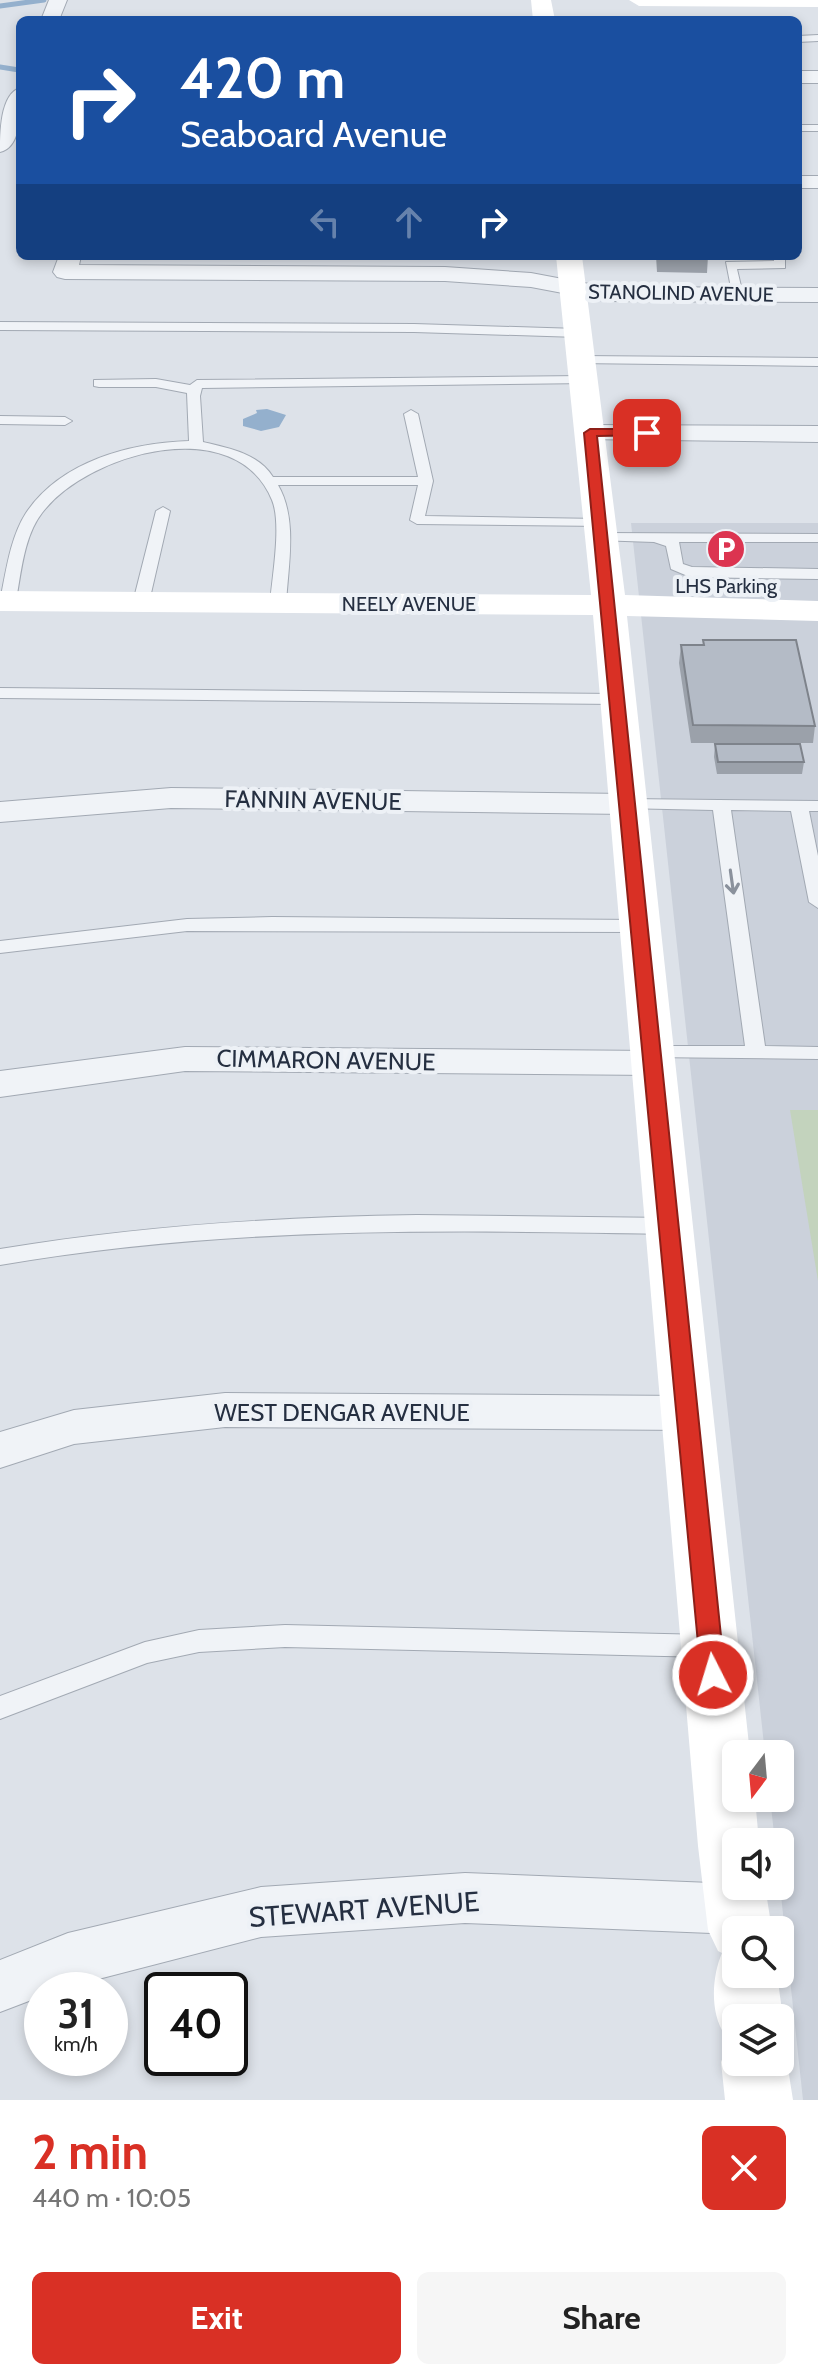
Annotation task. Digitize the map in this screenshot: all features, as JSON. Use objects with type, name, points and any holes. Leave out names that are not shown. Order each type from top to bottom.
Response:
[{"type":"street","points":[[639,0],[818,1]]},
{"type":"street","points":[[2,158],[16,108]]},
{"type":"street","name":"STANOLIND AVENUE","points":[[68,264],[445,274],[531,280],[571,272],[605,294],[818,295]]},
{"type":"street","points":[[571,272],[609,605],[739,1916]]},
{"type":"street","points":[[590,433],[818,434]]},
{"type":"street","name":"NEELY AVENUE","points":[[4,601],[609,605],[818,611]]},
{"type":"street","name":"FANNIN AVENUE","points":[[0,812],[171,798],[627,804]]},
{"type":"street","name":"CIMMARON AVENUE","points":[[0,1084],[185,1059],[653,1058]]},
{"type":"street","name":"WEST DENGAR AVENUE","points":[[0,1450],[74,1427],[225,1410],[688,1413]]},
{"type":"street","name":"STEWART AVENUE","points":[[0,1986],[68,1959],[261,1912],[465,1898],[722,1919]]},
{"type":"street","points":[[756,2076],[759,2100]]},
{"type":"lane","points":[[737,295],[730,265],[781,265],[780,260]]},
{"type":"lane","points":[[0,326],[369,327],[581,358]]},
{"type":"lane","points":[[196,445],[197,384],[581,358],[818,362]]},
{"type":"lane","points":[[99,383],[156,383],[195,390]]},
{"type":"lane","points":[[411,414],[426,481],[417,520],[600,530],[658,538],[818,538]]},
{"type":"lane","points":[[0,420],[65,421]]},
{"type":"lane","points":[[4,601],[34,513],[68,479],[136,449],[206,444],[244,457],[270,481],[281,502],[278,604]]},
{"type":"lane","points":[[270,481],[426,481]]},
{"type":"lane","points":[[141,602],[163,511]]},
{"type":"lane","points":[[658,538],[673,544],[676,566],[690,572],[818,574]]},
{"type":"lane","points":[[0,693],[617,699]]},
{"type":"lane","points":[[627,804],[808,806],[818,902]]},
{"type":"lane","points":[[721,805],[756,1053]]},
{"type":"lane","points":[[0,947],[187,925],[639,926]]},
{"type":"lane","points":[[653,1058],[818,1053]]},
{"type":"lane","points":[[0,1257],[196,1229],[282,1223],[669,1226]]},
{"type":"lane","points":[[0,1708],[145,1653],[199,1641],[285,1636],[710,1646]]},
{"type":"shaded area","points":[[631,523],[818,523],[818,2100],[803,2100],[791,1988],[794,1988],[794,1916],[783,1916],[782,1900],[794,1900],[794,1828],[773,1828],[772,1812],[794,1812],[794,1740],[763,1740]]},
{"type":"green space","points":[[790,1110],[818,1110],[818,1281]]},
{"type":"water","points":[[267,409],[286,415],[279,427],[261,431],[243,426],[243,419],[257,413],[256,410]]},
{"type":"building","points":[[703,640],[796,640],[815,726],[693,725],[681,645],[704,645]]},
{"type":"building","points":[[715,744],[800,744],[804,762],[718,762]]},
{"type":"waterway","points":[[0,6],[44,0]]},
{"type":"waterway","points":[[0,67],[16,70]]},
{"type":"place","name":"LHS Parking","points":[[726,549]]},
{"type":"route","points":[[647,433],[590,433],[713,1675]]}]
